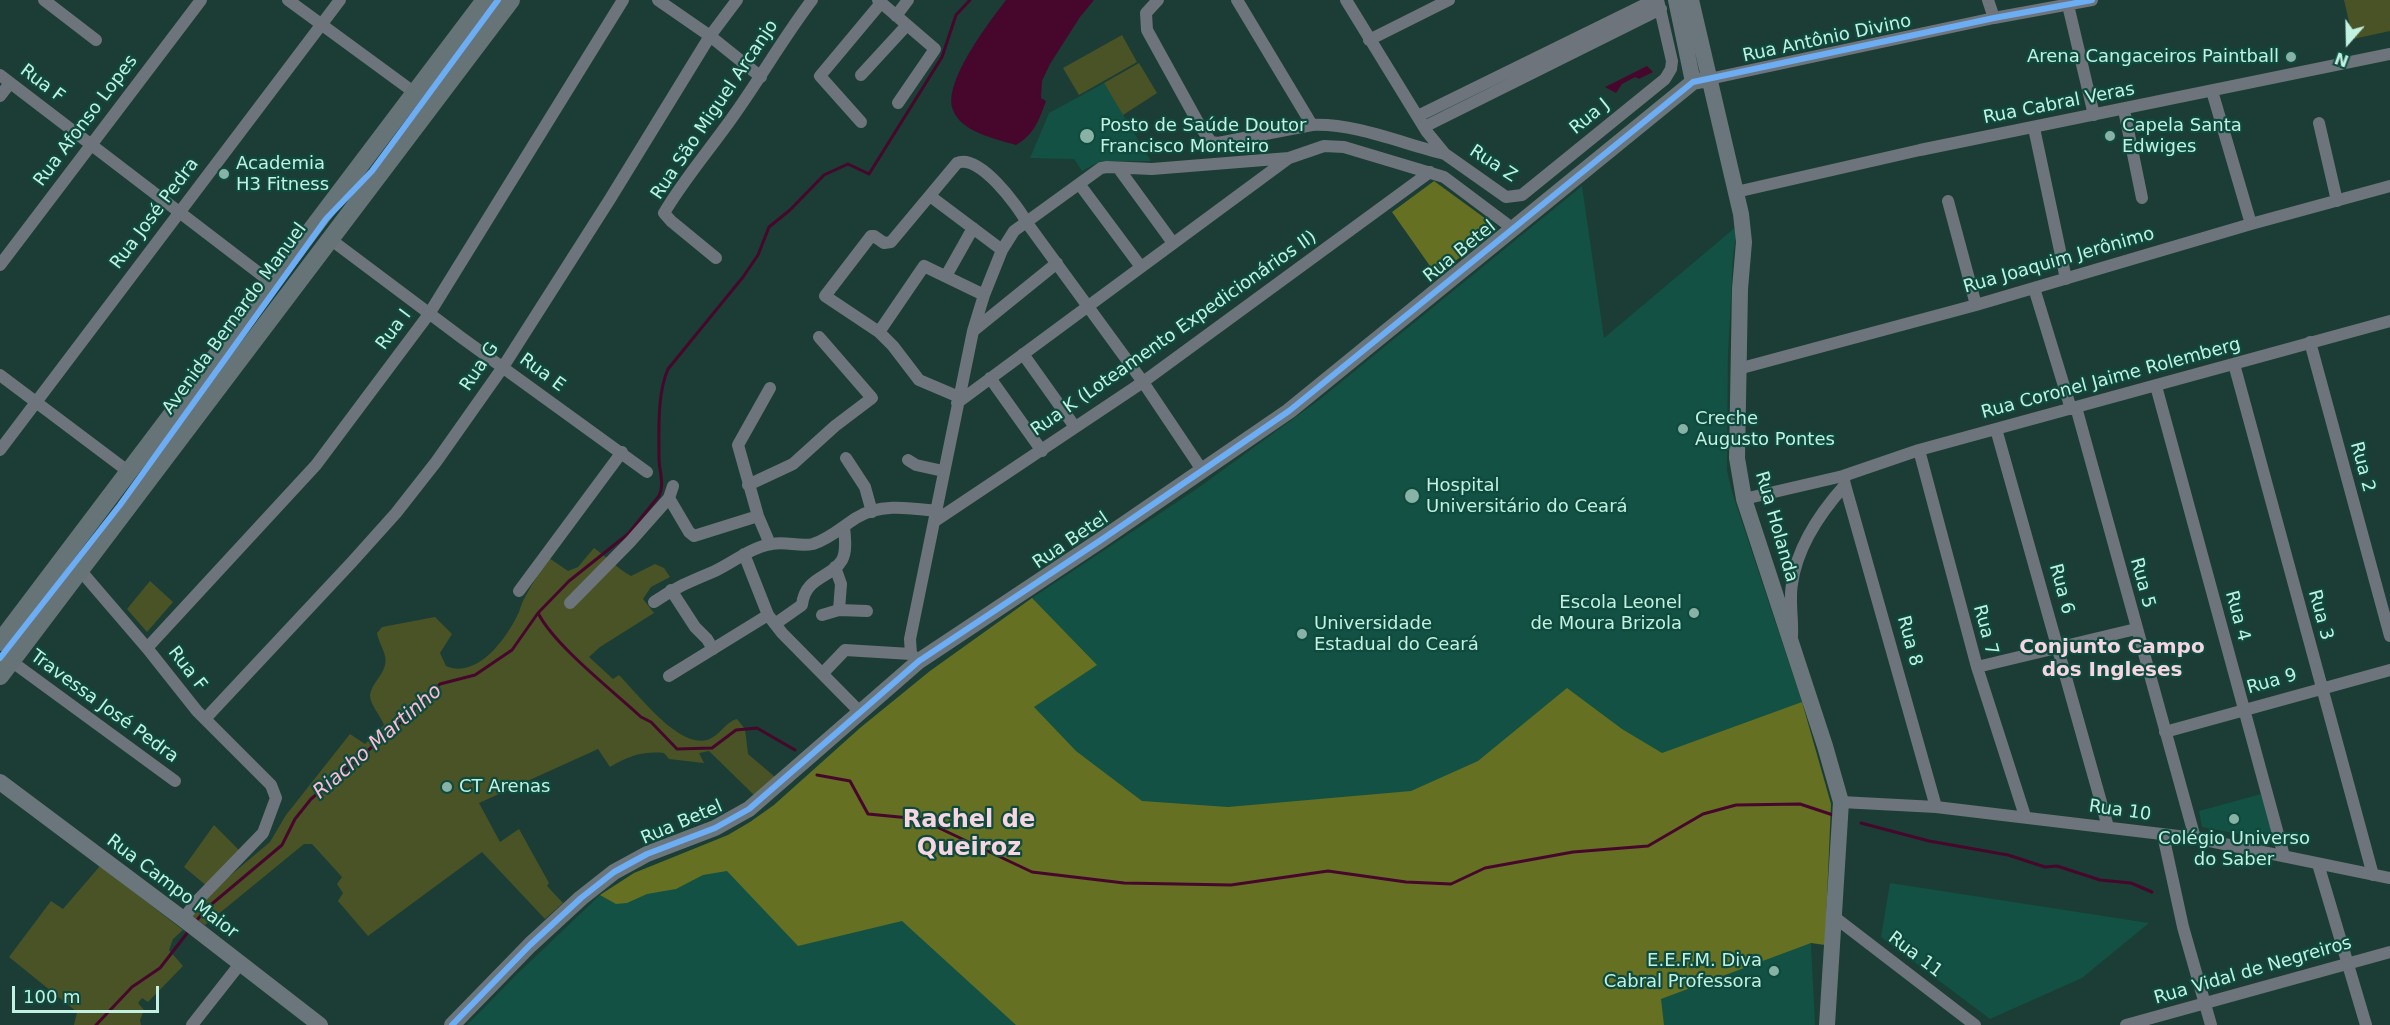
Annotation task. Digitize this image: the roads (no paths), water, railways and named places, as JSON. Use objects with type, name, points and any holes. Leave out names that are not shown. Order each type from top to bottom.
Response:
[{"type":"main road","name":"Avenida Bernardo Manuel","points":[[0,642],[485,0]]},
{"type":"main road","name":"Avenida Bernardo Manuel","points":[[0,676],[510,0]]},
{"type":"main road","points":[[362,163],[378,176]]},
{"type":"main road","points":[[349,181],[365,194]]},
{"type":"street","points":[[44,0],[96,40]]},
{"type":"street","name":"Rua Afonso Lopes","points":[[0,265],[201,0]]},
{"type":"street","points":[[290,0],[415,93]]},
{"type":"street","name":"Rua José Pedra","points":[[0,450],[340,0]]},
{"type":"street","name":"Rua I","points":[[147,648],[315,465],[429,314],[623,0]]},
{"type":"street","points":[[658,0],[710,36],[761,77]]},
{"type":"street","name":"Rua G","points":[[205,719],[396,513],[436,462],[503,367],[710,36],[737,0]]},
{"type":"street","name":"Rua São Miguel Arcanjo","points":[[716,258],[664,213],[676,193],[703,160],[761,77],[812,0]]},
{"type":"street","points":[[896,16],[908,0]]},
{"type":"street","points":[[1158,0],[1146,13],[1147,30],[1211,142],[1218,143],[1312,125],[1344,126],[1445,154]]},
{"type":"street","points":[[1238,0],[1312,125]]},
{"type":"street","points":[[1346,0],[1423,125],[1445,154]]},
{"type":"street","points":[[1369,40],[1449,0]]},
{"type":"street","points":[[1676,0],[1692,82]]},
{"type":"street","name":"Rua Holanda","points":[[1691,0],[1741,214],[1744,242],[1738,369],[1737,458],[1744,499],[1842,802],[1827,1025]]},
{"type":"street","points":[[1988,0],[1994,18]]},
{"type":"street","name":"Rua Antônio Divino","points":[[1709,79],[1994,18],[2092,0]]},
{"type":"street","points":[[861,122],[820,76],[879,1],[935,49],[898,103]]},
{"type":"street","points":[[1407,145],[1423,125],[1658,3]]},
{"type":"street","name":"Rua J","points":[[1522,195],[1665,79],[1672,62],[1658,3]]},
{"type":"street","points":[[2068,5],[2094,115]]},
{"type":"street","points":[[861,75],[907,25]]},
{"type":"street","name":"Rua Cabral Veras","points":[[1736,192],[1920,150],[2390,54]]},
{"type":"street","points":[[0,96],[5,79]]},
{"type":"street","name":"Rua F","points":[[5,79],[272,283]]},
{"type":"street","name":"Rua Betel","points":[[452,1025],[531,945],[581,898],[614,872],[647,854],[715,828],[748,809],[859,711],[915,657],[1289,411],[1692,82],[1709,79]]},
{"type":"street","points":[[2212,91],[2251,224]]},
{"type":"street","points":[[2124,110],[2142,198]]},
{"type":"street","points":[[2319,123],[2337,201]]},
{"type":"street","points":[[2034,128],[2066,279]]},
{"type":"street","points":[[958,400],[1289,158],[1312,148],[1336,146],[1444,177],[1512,228]]},
{"type":"street","name":"Rua Z","points":[[1445,154],[1506,197],[1522,195]]},
{"type":"street","points":[[823,674],[845,650],[915,657],[910,639],[973,331],[1002,250],[1014,231],[1101,168],[1111,166],[1119,169],[1152,169],[1289,158]]},
{"type":"street","points":[[958,400],[919,380],[894,346],[879,332],[825,296],[871,237],[874,236],[884,243],[891,242],[957,163],[963,161],[1004,189],[1016,204],[1027,223],[1143,382],[1202,470]]},
{"type":"street","points":[[1119,169],[1173,243]]},
{"type":"street","name":"Rua K (Loteamento Expedicionários II)","points":[[936,516],[1041,451],[1143,382],[1430,172]]},
{"type":"street","points":[[1080,185],[1141,267]]},
{"type":"street","name":"Rua Joaquim Jerônimo","points":[[1738,369],[1976,305],[2251,224],[2390,186]]},
{"type":"street","points":[[930,196],[1002,250]]},
{"type":"street","points":[[1948,201],[1976,305]]},
{"type":"street","points":[[946,276],[973,228]]},
{"type":"street","name":"Rua E","points":[[330,238],[429,314],[647,472]]},
{"type":"street","points":[[973,331],[1058,263]]},
{"type":"street","points":[[879,332],[924,266],[984,295]]},
{"type":"street","name":"Rua 5","points":[[2034,288],[2074,408],[2195,838]]},
{"type":"street","name":"Rua Coronel Jaime Rolemberg","points":[[1744,499],[1844,481],[1919,450],[2390,321]]},
{"type":"street","points":[[748,485],[793,464],[835,426],[872,398],[819,337]]},
{"type":"street","name":"Rua 2","points":[[2310,342],[2390,636]]},
{"type":"street","points":[[1023,354],[1075,428]]},
{"type":"street","name":"Rua 3","points":[[2234,364],[2373,875]]},
{"type":"street","points":[[0,375],[129,472]]},
{"type":"street","points":[[990,378],[1041,451]]},
{"type":"street","name":"Rua 4","points":[[2156,386],[2284,856]]},
{"type":"street","points":[[770,388],[738,445],[758,516],[770,544]]},
{"type":"street","name":"Rua 6","points":[[1996,429],[2108,827]]},
{"type":"street","name":"Rua 7","points":[[1919,450],[1977,667],[2025,816]]},
{"type":"street","points":[[519,591],[622,452]]},
{"type":"street","points":[[846,458],[865,487],[872,512]]},
{"type":"street","points":[[908,460],[916,465],[943,471]]},
{"type":"street","points":[[1791,643],[1793,616],[1791,590],[1794,574],[1814,524],[1844,481]]},
{"type":"street","name":"Rua 8","points":[[1844,481],[1936,807]]},
{"type":"street","points":[[570,603],[630,542],[671,492],[690,533],[699,535],[758,516]]},
{"type":"street","points":[[654,602],[670,590],[716,570],[744,554],[770,544],[786,542],[813,544],[858,517],[872,512],[900,507],[936,516]]},
{"type":"street","points":[[669,676],[713,649],[802,605],[805,592],[819,577],[841,562],[844,554],[844,527]]},
{"type":"street","points":[[744,554],[771,620],[859,711]]},
{"type":"street","points":[[835,567],[841,584],[839,610]]},
{"type":"street","name":"Rua F","points":[[80,570],[205,719],[271,785],[276,795],[276,803],[263,833],[198,900],[183,919]]},
{"type":"street","points":[[670,590],[713,649]]},
{"type":"street","points":[[822,615],[839,610],[867,611]]},
{"type":"street","points":[[1977,667],[2058,650],[2136,629]]},
{"type":"street","name":"Travessa José Pedra","points":[[11,661],[175,781]]},
{"type":"street","name":"Rua 9","points":[[2165,732],[2390,670]]},
{"type":"street","name":"Rua Campo Maior","points":[[0,782],[320,1025]]},
{"type":"street","name":"Rua 10","points":[[1842,802],[1936,807],[2025,816],[2163,836],[2195,838],[2390,878]]},
{"type":"street","points":[[2163,836],[2182,927],[2211,1025]]},
{"type":"street","points":[[2318,864],[2366,1025]]},
{"type":"street","name":"Rua 11","points":[[1833,916],[1975,1025]]},
{"type":"street","name":"Rua Vidal de Negreiros","points":[[2126,1025],[2390,952]]},
{"type":"street","points":[[192,1025],[240,964]]},
{"type":"waterway","name":"Riacho Martinho","points":[[197,920],[207,908],[282,845],[295,819],[311,799],[399,724],[440,684],[475,675],[512,650],[538,613],[569,581],[628,534],[661,491],[659,412],[664,379],[668,369],[743,277],[758,255],[769,227],[790,210],[824,175],[848,164],[869,174],[942,57],[956,15],[970,0]]},
{"type":"waterway","points":[[538,613],[546,626],[570,653],[641,717],[651,722],[677,749],[712,748],[736,730],[757,728],[795,750]]},
{"type":"waterway","points":[[817,775],[850,781],[868,814],[920,819],[1032,872],[1124,883],[1231,885],[1328,871],[1406,882],[1451,884],[1485,868],[1573,852],[1648,846],[1703,814],[1736,805],[1800,804],[1833,815]]},
{"type":"waterway","points":[[1861,823],[1929,841],[2008,855],[2045,867],[2057,866],[2100,880],[2131,883],[2152,892]]},
{"type":"waterway","name":"Riacho Martinho","points":[[96,1025],[132,987],[160,968],[188,932]]},
{"type":"place","name":"Arena Cangaceiros Paintball","points":[[2291,57]]},
{"type":"place","name":"Posto de Saúde Doutor Francisco Monteiro","points":[[1087,136]]},
{"type":"place","name":"Capela Santa Edwiges","points":[[2110,136]]},
{"type":"place","name":"Academia H3 Fitness","points":[[224,174]]},
{"type":"place","name":"Creche Augusto Pontes","points":[[1683,429]]},
{"type":"place","name":"Hospital Universitário do Ceará","points":[[1412,496]]},
{"type":"place","name":"Escola Leonel de Moura Brizola","points":[[1694,613]]},
{"type":"place","name":"Universidade Estadual do Ceará","points":[[1302,634]]},
{"type":"place","name":"CT Arenas","points":[[447,787]]},
{"type":"place","name":"Colégio Universo do Saber","points":[[2234,819]]},
{"type":"place","name":"E.E.F.M. Diva Cabral Professora","points":[[1774,971]]},
{"type":"district","name":"Conjunto Campo dos Ingleses","points":[[2112,660]]},
{"type":"district","name":"Rachel de Queiroz","points":[[969,835]]}]
